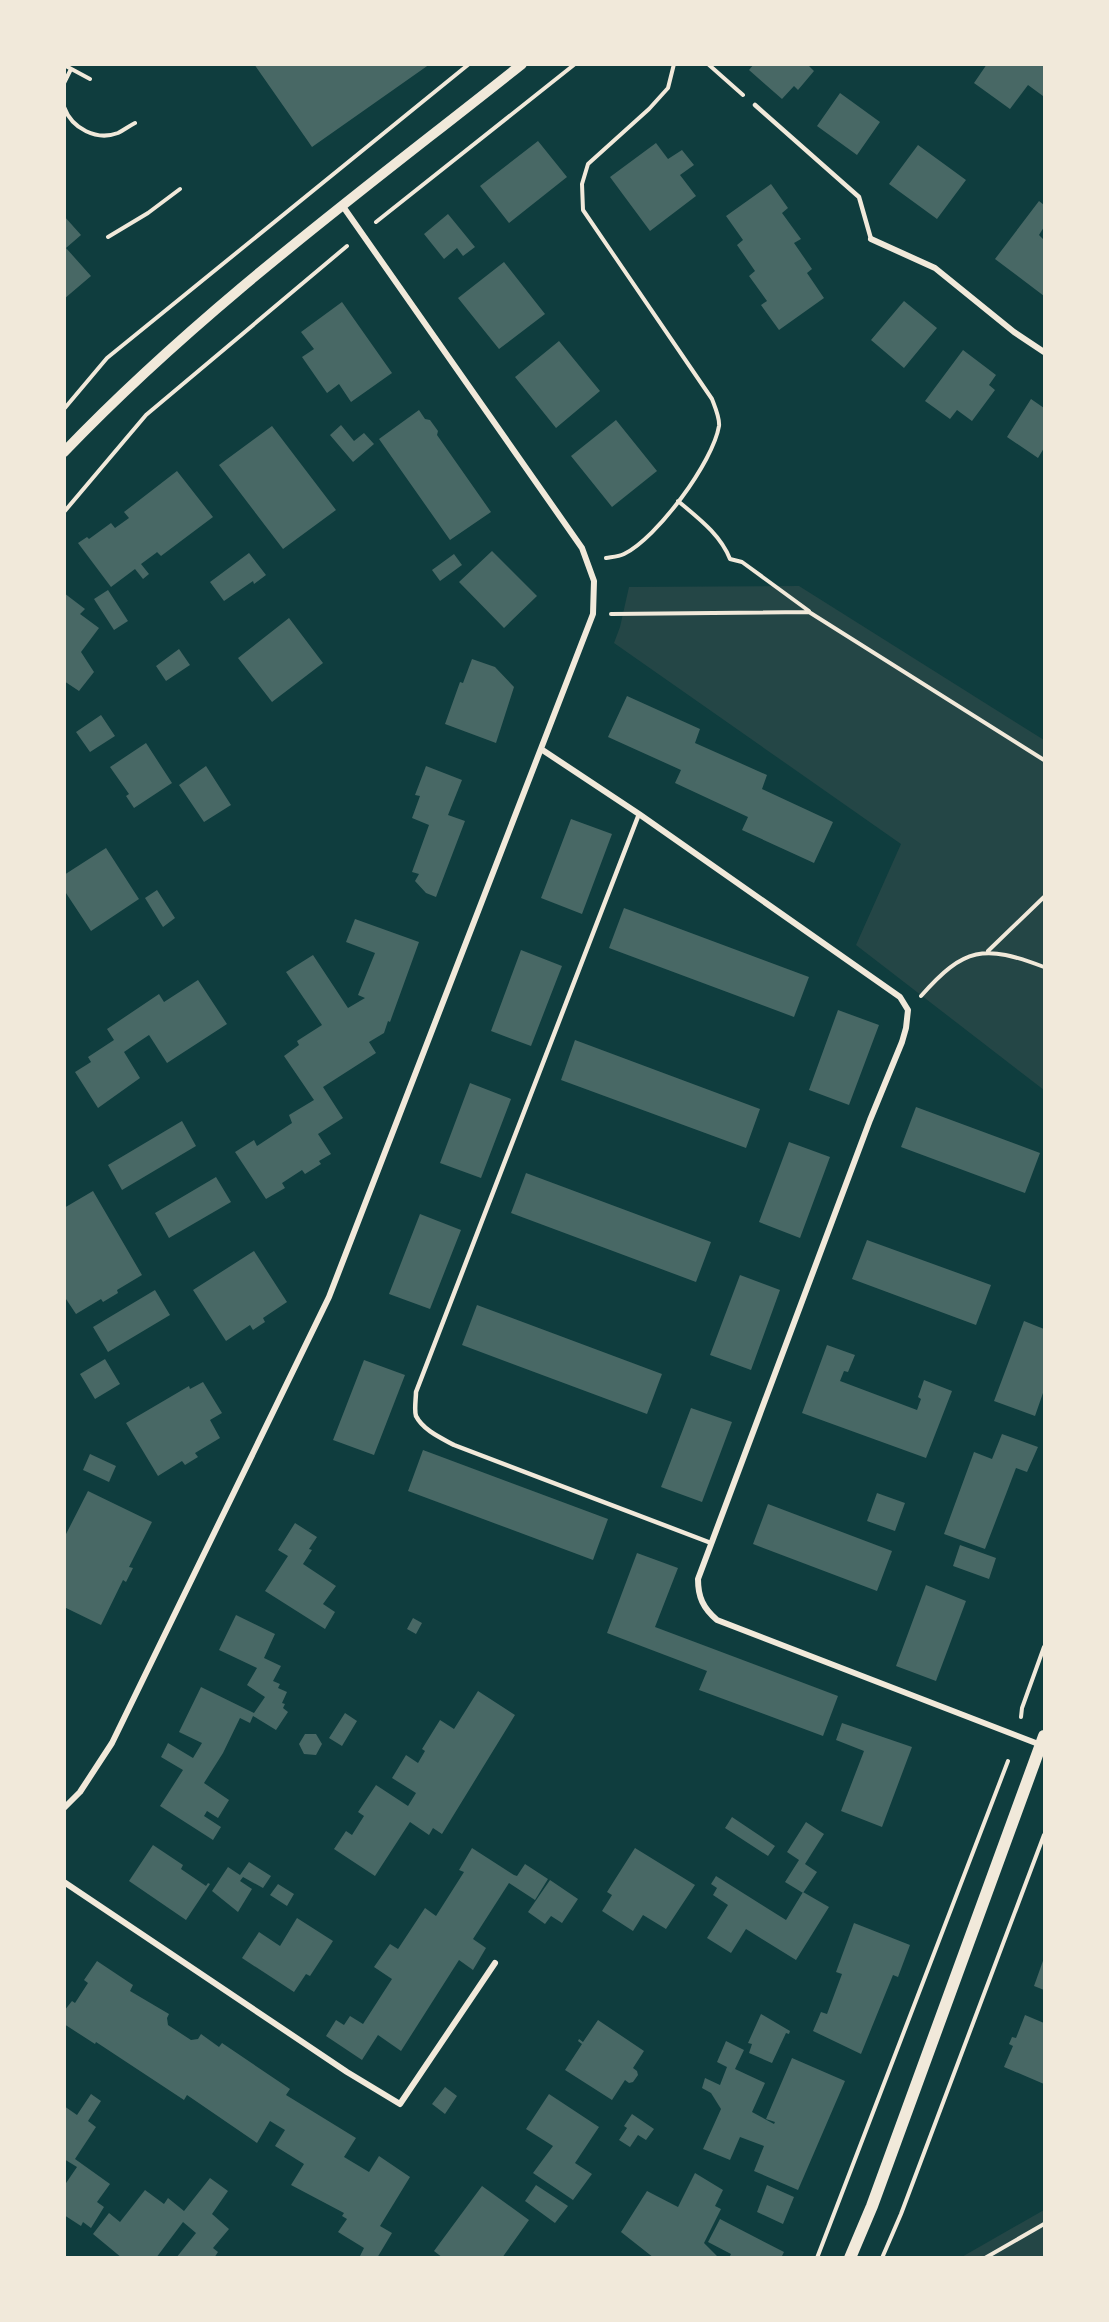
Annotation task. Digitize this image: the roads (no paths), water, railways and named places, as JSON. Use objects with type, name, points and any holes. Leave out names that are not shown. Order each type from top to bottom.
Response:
[{"type":"main road","points":[[850,2258],[876,2195],[1043,1741]]},
{"type":"street","points":[[64,452],[126,389],[246,284],[342,204],[522,64]]},
{"type":"street","points":[[64,1808],[80,1792],[112,1743],[329,1297],[593,614],[594,581],[582,548],[342,204]]},
{"type":"street","points":[[871,239],[935,268],[1014,332],[1044,352]]},
{"type":"street","points":[[541,749],[639,814],[900,996],[908,1010],[902,1042],[698,1579],[698,1593],[702,1604],[717,1620],[1019,1736],[1043,1741]]},
{"type":"street","points":[[64,1882],[348,2072],[400,2104],[495,1963]]},
{"type":"lane","points":[[755,105],[859,197],[871,239]]},
{"type":"lane","points":[[639,814],[416,1392],[415,1415],[437,1436],[454,1445],[711,1543]]}]
